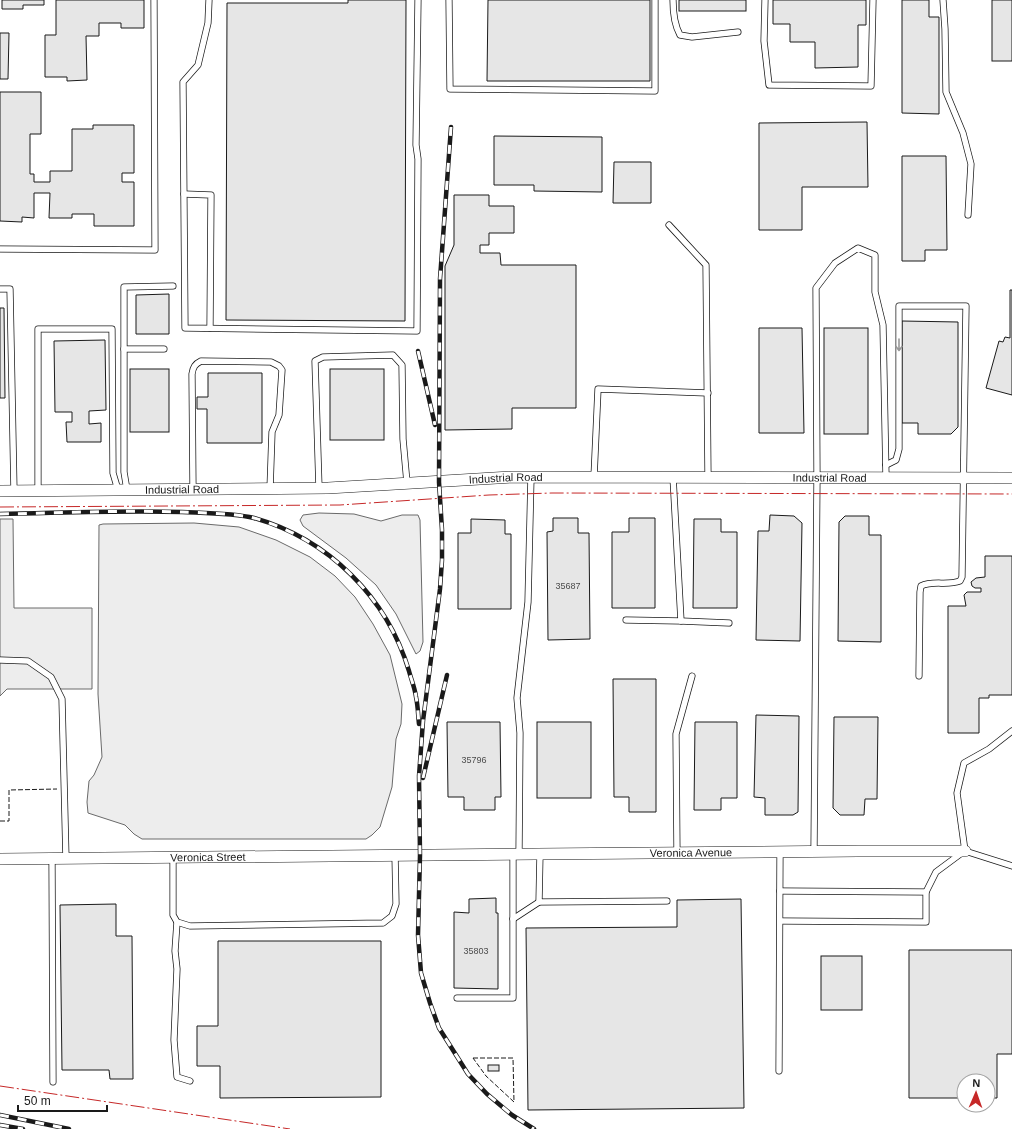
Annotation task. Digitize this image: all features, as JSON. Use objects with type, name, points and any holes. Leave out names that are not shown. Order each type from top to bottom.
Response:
[{"type":"street","name":"Industrial Road","points":[[0,491],[319,488],[531,477],[1012,478]]},
{"type":"street","name":"Veronica Avenue","points":[[417,855],[964,851]]},
{"type":"street","name":"Veronica Street","points":[[0,859],[417,855]]},
{"type":"lane","points":[[0,249],[154,250],[154,0]]},
{"type":"lane","points":[[209,0],[208,23],[198,65],[183,82],[185,328],[417,331],[418,159],[416,145],[418,0]]},
{"type":"lane","points":[[449,0],[450,89],[655,91],[655,0]]},
{"type":"lane","points":[[673,0],[675,26],[680,35],[692,37],[738,32]]},
{"type":"lane","points":[[764,0],[764,41],[769,85],[871,86],[873,0]]},
{"type":"lane","points":[[943,0],[946,92],[963,133],[971,164],[968,215]]},
{"type":"lane","points":[[184,194],[211,195],[210,328]]},
{"type":"lane","points":[[669,225],[706,265],[708,477]]},
{"type":"lane","points":[[814,851],[817,477],[816,288],[835,263],[858,248],[874,255],[875,292],[883,325],[886,477]]},
{"type":"lane","points":[[123,490],[124,287],[173,286]]},
{"type":"lane","points":[[0,289],[10,289],[14,491]]},
{"type":"lane","points":[[886,464],[896,460],[899,449],[899,306],[966,306],[962,577],[960,581],[954,583],[921,586],[919,676]]},
{"type":"lane","points":[[38,490],[38,329],[112,329],[113,473],[123,490]]},
{"type":"lane","points":[[124,349],[164,349]]},
{"type":"lane","points":[[319,488],[315,361],[323,357],[393,355],[402,366],[403,439],[407,483]]},
{"type":"lane","points":[[192,489],[192,374],[193,367],[196,363],[201,361],[271,362],[279,366],[282,370],[279,415],[272,432],[270,488]]},
{"type":"lane","points":[[594,477],[598,389],[708,393]]},
{"type":"lane","points":[[457,998],[513,998],[513,919],[520,733],[517,698],[528,602],[531,477]]},
{"type":"lane","points":[[673,477],[681,621]]},
{"type":"lane","points":[[626,620],[729,623]]},
{"type":"lane","points":[[0,660],[28,661],[51,677],[62,699],[66,858]]},
{"type":"lane","points":[[676,853],[676,734],[692,676]]},
{"type":"lane","points":[[964,851],[957,793],[964,763],[989,749],[1012,731]]},
{"type":"lane","points":[[964,851],[1012,866]]},
{"type":"lane","points":[[780,922],[926,922],[926,892],[936,872],[964,851]]},
{"type":"lane","points":[[779,1071],[780,852]]},
{"type":"lane","points":[[539,902],[540,854]]},
{"type":"lane","points":[[177,922],[190,926],[383,923],[392,916],[396,904],[396,855]]},
{"type":"lane","points":[[173,858],[172,915],[177,922],[174,1040],[177,1077],[190,1081]]},
{"type":"lane","points":[[52,859],[53,1082]]},
{"type":"lane","points":[[780,891],[926,892]]},
{"type":"lane","points":[[513,919],[539,902],[667,901]]},
{"type":"shaded area","points":[[319,513],[354,514],[381,521],[402,515],[418,515],[420,520],[423,642],[420,651],[416,654],[396,614],[376,585],[346,558],[303,526],[300,520],[303,515]]},
{"type":"shaded area","points":[[0,519],[13,519],[14,608],[92,608],[92,689],[7,689],[0,696]]},
{"type":"shaded area","points":[[194,523],[239,527],[276,540],[310,557],[335,576],[355,597],[373,624],[390,655],[402,704],[401,724],[396,739],[392,787],[380,827],[366,839],[142,839],[134,834],[125,825],[88,813],[87,802],[89,781],[94,775],[102,757],[98,694],[99,525]]},
{"type":"building","points":[[2,0],[44,0],[44,5],[23,5],[23,9],[2,9]]},
{"type":"building","points":[[56,0],[144,0],[144,28],[121,28],[121,23],[99,23],[99,36],[86,36],[87,80],[67,81],[67,77],[45,77],[45,35],[56,35]]},
{"type":"building","points":[[348,0],[406,0],[405,321],[226,320],[227,3],[348,3]]},
{"type":"building","points":[[488,0],[650,0],[650,81],[487,81]]},
{"type":"building","points":[[679,0],[746,0],[746,11],[679,11]]},
{"type":"building","points":[[773,0],[866,0],[866,25],[858,25],[858,67],[815,68],[815,42],[790,42],[790,24],[773,24]]},
{"type":"building","points":[[902,0],[929,0],[929,17],[939,17],[939,114],[902,113]]},
{"type":"building","points":[[992,0],[1012,0],[1012,61],[992,61]]},
{"type":"building","points":[[0,33],[9,33],[8,79],[0,79]]},
{"type":"building","points":[[0,92],[41,92],[41,134],[30,134],[30,174],[34,174],[34,182],[50,182],[50,171],[72,171],[72,129],[93,129],[93,125],[134,125],[134,173],[122,173],[122,182],[134,182],[134,226],[94,226],[94,214],[72,214],[72,218],[49,218],[50,193],[34,193],[34,218],[22,217],[22,222],[0,221]]},
{"type":"building","points":[[867,122],[868,187],[802,187],[802,230],[759,230],[759,123]]},
{"type":"building","points":[[494,136],[602,137],[602,192],[534,191],[534,185],[494,185]]},
{"type":"building","points":[[902,156],[946,156],[947,250],[925,250],[925,261],[902,261]]},
{"type":"building","points":[[614,162],[651,162],[651,203],[613,203]]},
{"type":"building","points":[[454,195],[489,195],[489,206],[514,206],[514,233],[489,233],[489,245],[480,245],[480,253],[500,253],[501,265],[576,265],[576,408],[512,408],[512,429],[445,430],[445,266],[454,245]]},
{"type":"building","points":[[1010,290],[1012,290],[1012,395],[986,388],[999,341],[1003,342],[1005,337],[1010,338]]},
{"type":"building","points":[[169,294],[169,334],[136,334],[136,295]]},
{"type":"building","points":[[0,308],[4,308],[5,398],[0,398]]},
{"type":"building","points":[[902,321],[958,322],[958,427],[951,434],[918,434],[918,423],[902,423]]},
{"type":"building","points":[[759,328],[802,328],[804,433],[759,433]]},
{"type":"building","points":[[824,328],[868,328],[868,434],[824,434]]},
{"type":"building","points":[[105,340],[106,410],[89,411],[89,424],[101,423],[101,442],[67,442],[66,422],[72,422],[72,412],[55,412],[54,341]]},
{"type":"building","points":[[130,369],[169,369],[169,432],[130,432]]},
{"type":"building","points":[[330,369],[384,369],[384,440],[330,440]]},
{"type":"building","points":[[208,373],[262,373],[262,443],[207,443],[207,409],[197,409],[197,397],[208,397]]},
{"type":"building","points":[[770,515],[794,516],[802,523],[800,641],[756,640],[758,531],[769,531]]},
{"type":"building","points":[[845,516],[869,516],[869,535],[881,535],[881,642],[838,641],[839,522]]},
{"type":"building","points":[[553,518],[578,518],[578,533],[589,533],[590,639],[548,640],[547,532],[553,531]]},
{"type":"building","points":[[629,518],[655,518],[655,608],[612,608],[612,532],[629,532]]},
{"type":"building","points":[[471,519],[505,520],[505,534],[511,534],[511,609],[458,609],[458,533],[471,533]]},
{"type":"building","points":[[694,519],[721,519],[721,532],[737,532],[737,608],[693,608]]},
{"type":"building","points":[[985,556],[1012,556],[1012,695],[989,695],[989,698],[979,698],[979,733],[948,733],[948,606],[966,606],[964,595],[967,592],[981,592],[981,588],[975,588],[972,586],[971,582],[976,578],[985,577]]},
{"type":"building","points":[[613,679],[656,679],[656,812],[629,812],[629,797],[614,797]]},
{"type":"building","points":[[756,715],[799,716],[798,812],[793,815],[765,815],[765,798],[754,797]]},
{"type":"building","points":[[834,717],[878,717],[877,799],[865,799],[864,815],[840,815],[833,808]]},
{"type":"building","points":[[447,722],[500,722],[501,797],[495,797],[495,810],[464,810],[464,797],[448,797]]},
{"type":"building","points":[[537,722],[591,722],[591,798],[537,798]]},
{"type":"building","points":[[695,722],[737,722],[737,798],[721,798],[721,810],[694,810]]},
{"type":"building","points":[[496,898],[496,913],[498,913],[498,989],[454,988],[454,912],[469,913],[469,899]]},
{"type":"building","points":[[741,899],[744,1108],[528,1110],[526,928],[677,927],[677,900]]},
{"type":"building","points":[[116,904],[116,936],[132,936],[133,1079],[110,1079],[109,1070],[62,1070],[60,905]]},
{"type":"building","points":[[218,941],[381,941],[381,1097],[220,1098],[220,1066],[197,1066],[197,1026],[218,1026]]},
{"type":"building","points":[[909,950],[1012,950],[1012,1054],[997,1054],[997,1098],[996,1073],[956,1073],[956,1098],[909,1098]]},
{"type":"building","points":[[821,956],[862,956],[862,1010],[821,1010]]},
{"type":"building","points":[[488,1065],[499,1065],[499,1071],[488,1071]]},
{"type":"railway","points":[[451,127],[440,279],[439,482],[442,560],[440,589],[423,721],[419,776],[420,855],[418,935],[421,973],[439,1028],[468,1074],[487,1094],[512,1115],[534,1129]]},
{"type":"railway","points":[[418,351],[435,425]]},
{"type":"railway","points":[[0,514],[136,511],[237,515],[254,518],[281,528],[306,540],[330,556],[351,575],[370,596],[386,619],[399,644],[415,690],[419,724]]},
{"type":"railway","points":[[423,778],[447,675]]},
{"type":"railway","points":[[0,1115],[69,1129]]},
{"type":"railway","points":[[0,1125],[23,1129]]},
{"type":"fence","points":[[0,821],[9,821],[9,790],[57,789]]},
{"type":"fence","points":[[473,1058],[513,1058],[514,1102],[486,1076],[473,1058]]},
{"type":"power","points":[[0,507],[340,505],[489,495],[552,493],[1012,494]]},
{"type":"power","points":[[0,1086],[290,1129]]}]
